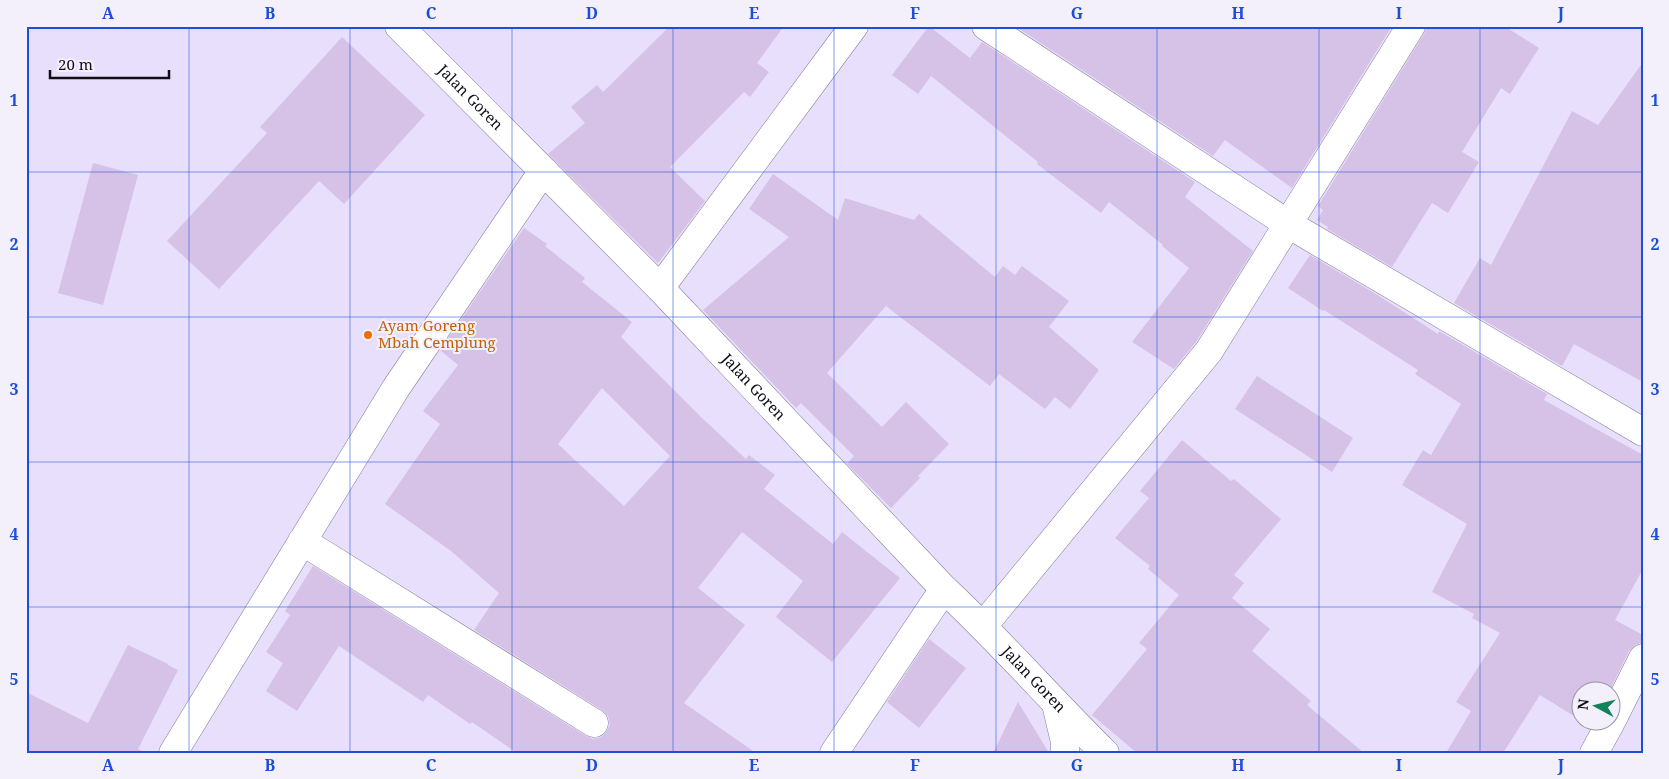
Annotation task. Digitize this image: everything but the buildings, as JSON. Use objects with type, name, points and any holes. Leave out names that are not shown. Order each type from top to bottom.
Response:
[{"type":"street","name":"Jalan Goren","points":[[399,26],[660,288],[944,588],[1105,753]]},
{"type":"street","points":[[660,288],[854,26]]},
{"type":"street","points":[[986,26],[1288,224],[1643,432]]},
{"type":"street","points":[[983,626],[1209,351],[1410,26]]},
{"type":"street","points":[[173,753],[396,388],[542,171]]},
{"type":"street","points":[[302,541],[594,722]]},
{"type":"street","points":[[834,753],[944,588]]},
{"type":"street","points":[[1622,699],[1643,658]]},
{"type":"street","points":[[1056,704],[1065,742],[1065,753]]},
{"type":"street","points":[[1594,753],[1605,732]]},
{"type":"place","name":"Ayam Goreng Mbah Cemplung","points":[[368,335]]}]
